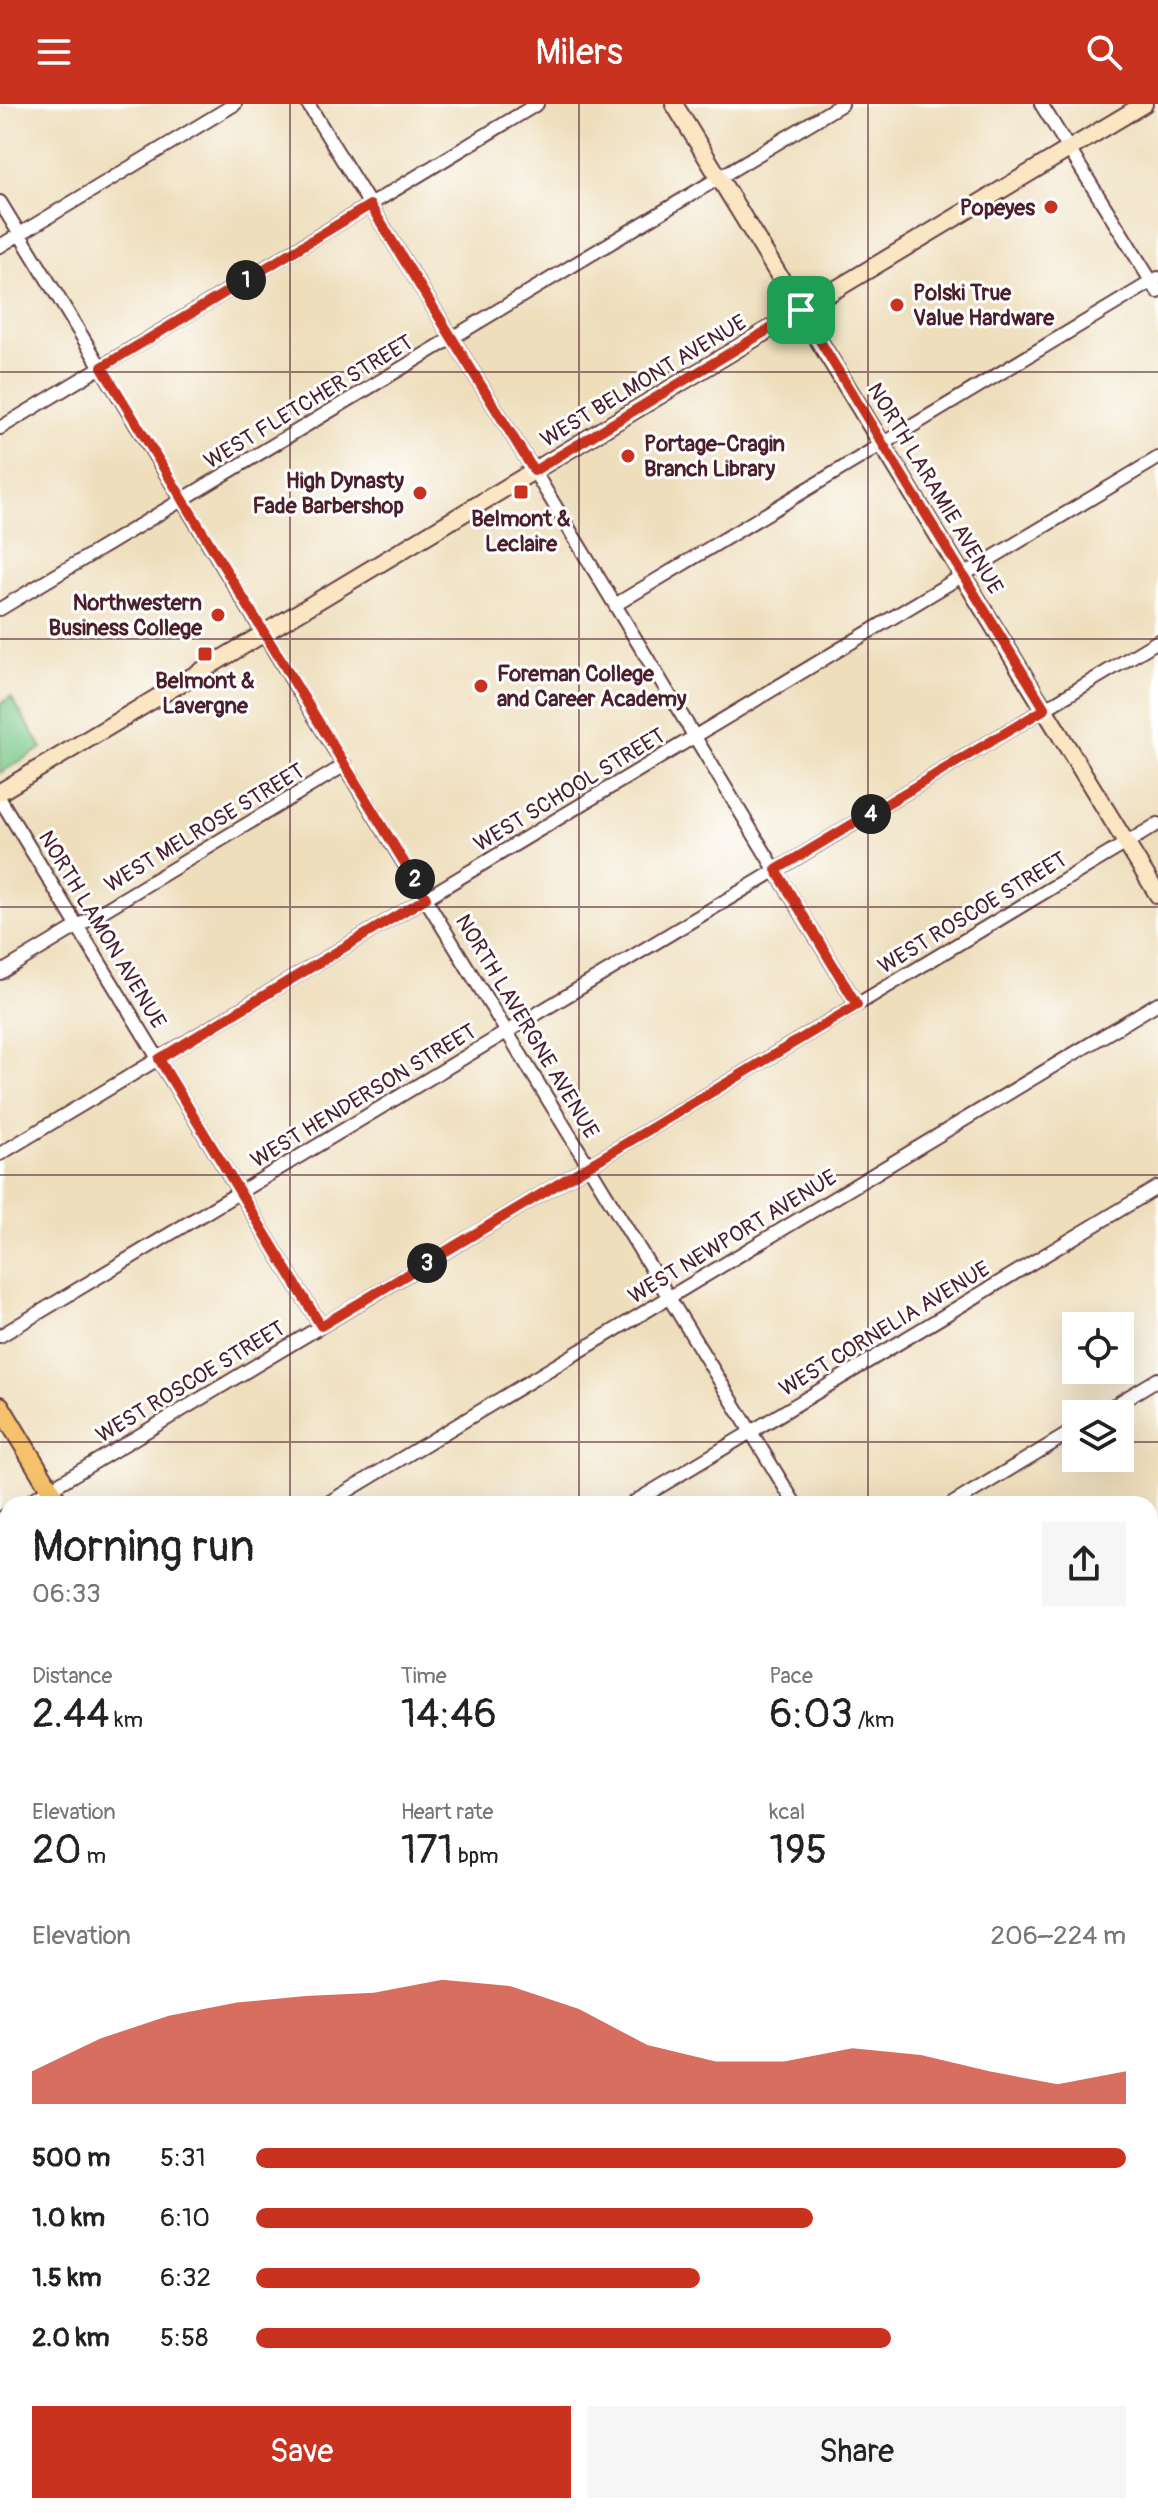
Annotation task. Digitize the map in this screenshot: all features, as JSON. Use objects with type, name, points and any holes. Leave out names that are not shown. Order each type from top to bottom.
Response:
[{"type":"main road","name":"NORTH LARAMIE AVENUE","points":[[674,104],[1158,895]]},
{"type":"main road","name":"WEST BELMONT AVENUE","points":[[0,792],[1144,104]]},
{"type":"main road","points":[[0,1406],[55,1496]]},
{"type":"street","points":[[0,246],[235,104]]},
{"type":"street","points":[[308,104],[857,1005]]},
{"type":"street","points":[[0,428],[537,104]]},
{"type":"street","name":"WEST FLETCHER STREET","points":[[0,609],[842,104]]},
{"type":"street","points":[[615,605],[883,443],[1156,284],[1041,104]]},
{"type":"street","name":"NORTH LAVERGNE AVENUE","points":[[0,202],[790,1496]]},
{"type":"street","name":"WEST SCHOOL STREET","points":[[0,1154],[1158,458]]},
{"type":"street","name":"WEST HENDERSON STREET","points":[[0,1336],[1158,641]]},
{"type":"street","name":"WEST MELROSE STREET","points":[[0,973],[345,765]]},
{"type":"street","name":"NORTH LAMON AVENUE","points":[[0,799],[321,1326]]},
{"type":"street","name":"WEST ROSCOE STREET","points":[[55,1496],[321,1326],[1158,824]]},
{"type":"street","name":"WEST NEWPORT AVENUE","points":[[339,1496],[1158,1003]]},
{"type":"street","name":"WEST CORNELIA AVENUE","points":[[644,1496],[1158,1187]]},
{"type":"street","points":[[1123,1400],[1158,1379]]},
{"type":"street","points":[[965,1496],[1062,1437]]},
{"type":"green space","points":[[11,697],[42,748],[0,773],[0,704]]},
{"type":"place","name":"Popeyes","points":[[1051,207]]},
{"type":"place","name":"Polski True Value Hardware","points":[[897,305]]},
{"type":"place","name":"Portage-Cragin Branch Library","points":[[628,456]]},
{"type":"place","name":"Belmont & Leclaire","points":[[521,492]]},
{"type":"place","name":"High Dynasty Fade Barbershop","points":[[420,493]]},
{"type":"place","name":"Northwestern Business College","points":[[218,615]]},
{"type":"place","name":"Belmont & Lavergne","points":[[205,654]]},
{"type":"place","name":"Foreman College and Career Academy","points":[[481,686]]},
{"type":"route","points":[[370,205],[534,471],[801,310],[1045,709],[776,870],[857,1005],[321,1326],[159,1059],[426,898],[102,367],[370,205]]}]
